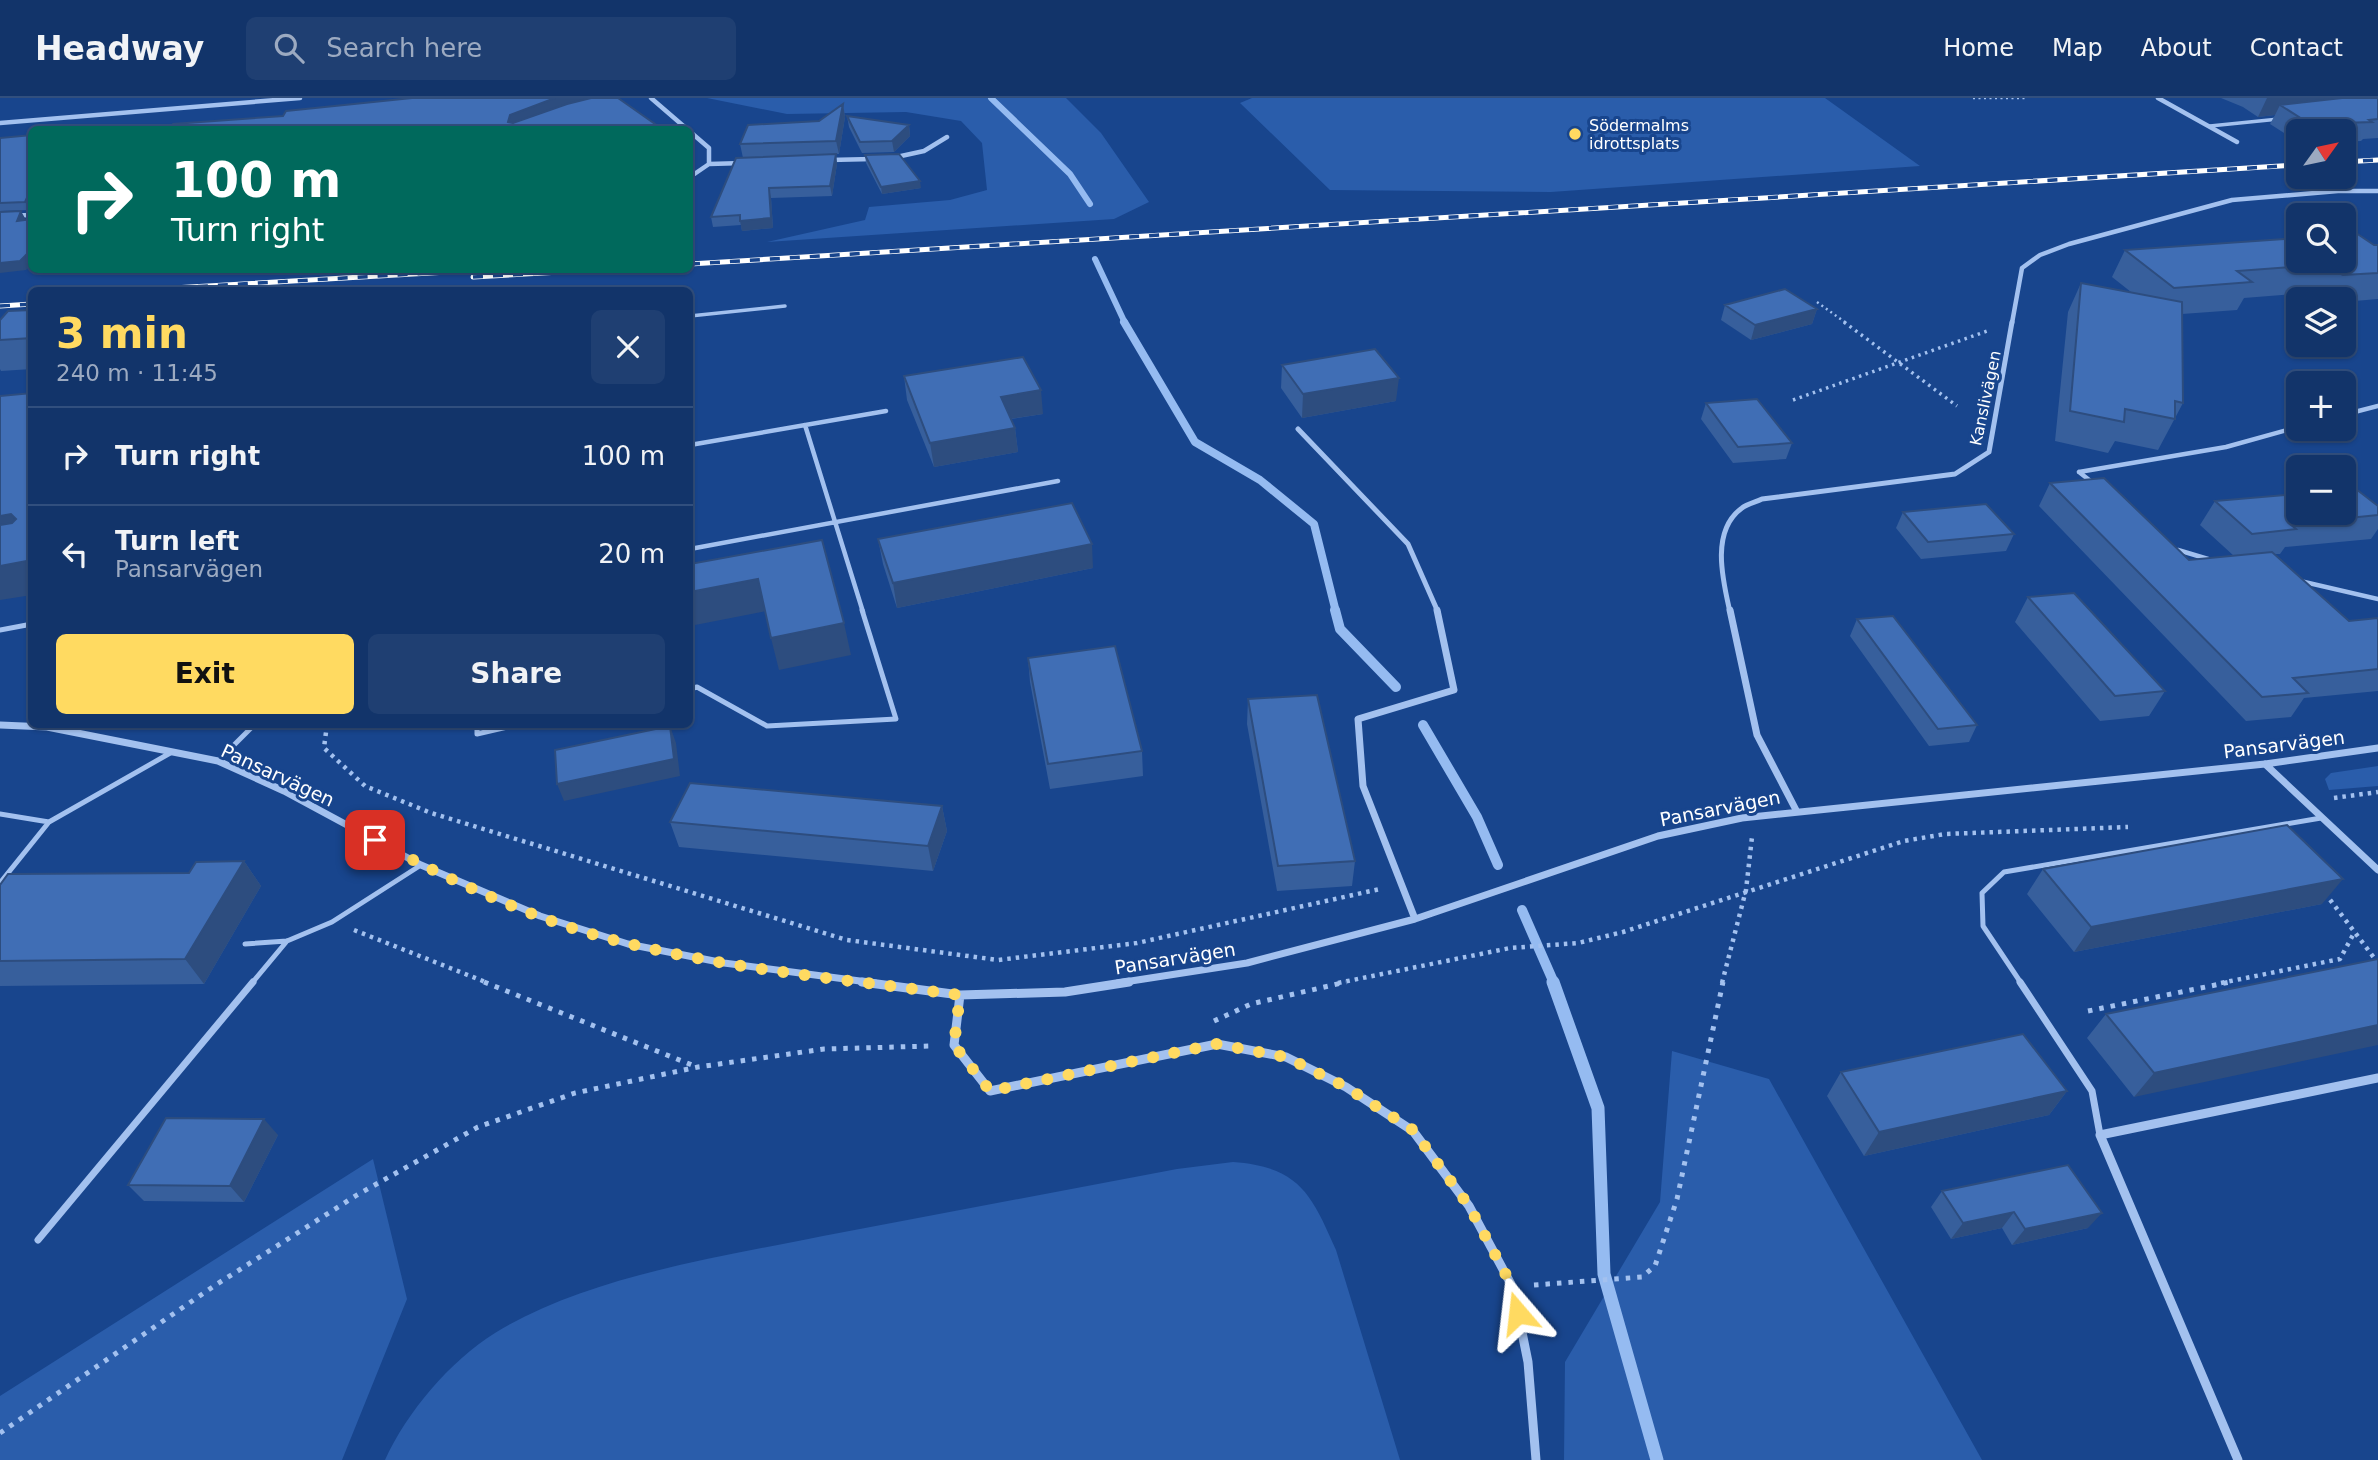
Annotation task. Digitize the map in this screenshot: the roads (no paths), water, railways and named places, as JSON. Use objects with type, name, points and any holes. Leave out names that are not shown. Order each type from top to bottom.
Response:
[{"type":"street","points":[[0,123],[300,98]]},
{"type":"street","points":[[651,98],[686,126]]},
{"type":"street","points":[[2158,98],[2237,142]]},
{"type":"street","points":[[693,131],[709,148],[709,164]]},
{"type":"street","points":[[888,159],[924,151],[947,137]]},
{"type":"street","points":[[818,161],[877,159]]},
{"type":"street","points":[[693,175],[709,164],[754,162]]},
{"type":"street","name":"Kanslivägen","points":[[1796,810],[1758,735],[1719,561],[1729,523],[1741,508],[1762,499],[1955,474],[1989,452],[2022,268],[2040,255],[2070,244],[2232,201],[2338,191],[2378,191]]},
{"type":"street","points":[[0,216],[28,215]]},
{"type":"street","points":[[1298,429],[1408,544],[1442,621],[1454,690],[1358,719],[1363,786],[1415,919]]},
{"type":"street","name":"Pansarvägen","points":[[0,725],[28,726]]},
{"type":"street","name":"Pansarvägen","points":[[52,728],[218,761],[284,791],[421,865],[540,916],[628,944],[724,963],[960,995],[1065,992],[1247,963],[1415,919],[1658,836],[1796,810],[2265,764],[2378,748]]},
{"type":"street","points":[[2265,764],[2378,870]]},
{"type":"street","points":[[960,995],[954,1045],[990,1091],[1217,1044],[1286,1057],[1346,1087],[1413,1130],[1469,1206],[1513,1288],[1528,1362],[1536,1460]]},
{"type":"street","points":[[2238,1460],[2100,1135],[2378,1078]]},
{"type":"lane","points":[[2210,127],[2287,118]]},
{"type":"lane","points":[[693,316],[785,306]]},
{"type":"lane","points":[[2356,412],[2378,406]]},
{"type":"lane","points":[[693,444],[886,411]]},
{"type":"lane","points":[[693,688],[697,687],[767,726],[897,719],[805,425]]},
{"type":"lane","points":[[2100,488],[2079,472],[2226,447],[2286,430]]},
{"type":"lane","points":[[693,548],[1058,481]]},
{"type":"lane","points":[[2171,545],[2181,553],[2218,561]]},
{"type":"lane","points":[[2291,579],[2378,598]]},
{"type":"lane","points":[[0,630],[28,625]]},
{"type":"lane","points":[[218,761],[251,728]]},
{"type":"lane","points":[[477,728],[477,734],[503,728]]},
{"type":"lane","points":[[0,883],[49,822],[172,752]]},
{"type":"lane","points":[[0,814],[49,822]]},
{"type":"lane","points":[[2100,1135],[2092,1091],[1983,926],[1982,893],[2004,872],[2320,818]]},
{"type":"lane","points":[[245,944],[287,941],[332,922],[421,865]]},
{"type":"lane","points":[[38,1240],[287,941]]},
{"type":"waterway","points":[[991,98],[1070,174],[1090,204]]},
{"type":"waterway","points":[[1095,259],[1125,323]]},
{"type":"waterway","points":[[1124,322],[1195,442],[1260,480],[1314,524],[1336,612]]},
{"type":"waterway","points":[[1335,610],[1340,629],[1396,687]]},
{"type":"waterway","points":[[1423,725],[1477,817],[1498,865]]},
{"type":"waterway","points":[[1522,910],[1554,983]]},
{"type":"waterway","points":[[1553,982],[1598,1108],[1604,1274],[1657,1460]]},
{"type":"railway","points":[[2356,161],[2378,160]]},
{"type":"railway","points":[[693,264],[2286,166]]},
{"type":"railway","points":[[190,287],[430,273]]},
{"type":"railway","points":[[473,277],[543,273]]},
{"type":"railway","points":[[0,306],[28,304]]},
{"type":"place","name":"Södermalms idrottsplats","points":[[1575,134]]}]
